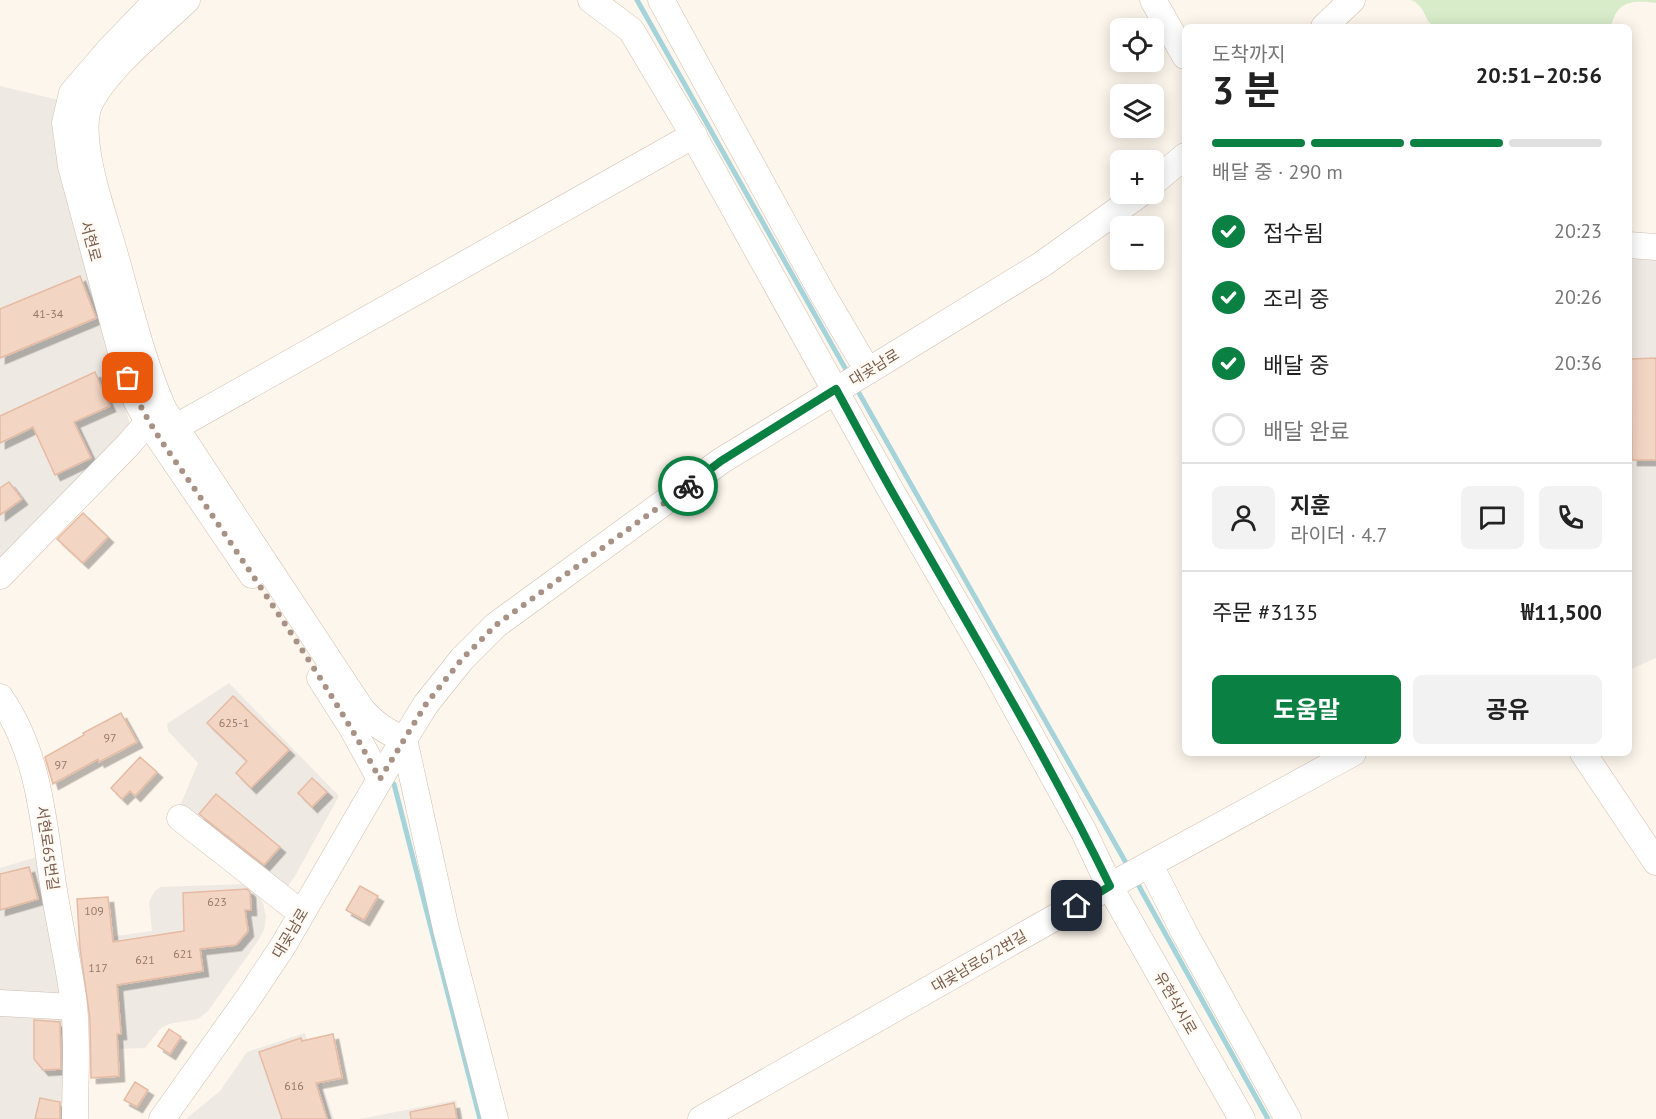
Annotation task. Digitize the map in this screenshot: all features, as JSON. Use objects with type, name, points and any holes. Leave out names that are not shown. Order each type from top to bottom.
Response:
[{"type":"street","name":"서현로","points":[[157,0],[72,93],[65,123],[71,166],[128,378],[148,422],[309,660],[352,728],[380,779]]},
{"type":"street","points":[[187,0],[103,83],[90,103],[85,128],[87,148],[99,198],[142,349],[164,410],[362,710],[380,727],[404,739],[446,929],[495,1119]]},
{"type":"street","points":[[591,0],[631,30],[694,135],[852,380]]},
{"type":"street","points":[[662,0],[822,293],[890,489],[1084,832],[1184,932],[1288,1119]]},
{"type":"street","points":[[1153,0],[1182,51]]},
{"type":"street","points":[[1326,24],[1345,0]]},
{"type":"street","points":[[176,427],[694,135]]},
{"type":"street","points":[[1164,176],[1182,159]]},
{"type":"street","points":[[1164,181],[1182,174]]},
{"type":"street","name":"대곶남로","points":[[162,1119],[283,946],[426,704],[462,659],[496,625],[721,461],[1041,265],[1126,204]]},
{"type":"street","points":[[1632,245],[1656,247]]},
{"type":"street","points":[[0,576],[148,422]]},
{"type":"street","name":"서현로65번길","points":[[0,697],[23,740],[35,772],[43,804],[74,1007],[75,1119]]},
{"type":"street","name":"대곶남로672번길","points":[[701,1119],[1130,876],[1348,756]]},
{"type":"street","points":[[1585,756],[1656,862]]},
{"type":"street","points":[[180,818],[301,913]]},
{"type":"street","name":"유현삭시로","points":[[1130,876],[1242,1119]]},
{"type":"street","points":[[0,1003],[74,1007]]},
{"type":"shaded area","points":[[0,86],[59,100],[122,397],[131,428],[0,569]]},
{"type":"shaded area","points":[[1632,253],[1656,256],[1656,658],[1632,669]]},
{"type":"shaded area","points":[[229,683],[339,796],[286,889],[180,806],[198,763],[168,731],[167,724]]},
{"type":"shaded area","points":[[40,856],[61,971],[69,1119],[0,1119],[0,868]]},
{"type":"shaded area","points":[[245,884],[255,890],[263,903],[266,917],[264,930],[208,1011],[198,1019],[169,1024],[161,1028],[145,1048],[81,1050],[72,942],[152,931],[149,902],[154,892],[160,887]]},
{"type":"shaded area","points":[[305,1033],[334,1119],[186,1119],[220,1091],[247,1052]]},
{"type":"shaded area","points":[[456,1100],[460,1119],[360,1119]]},
{"type":"green space","points":[[1411,0],[1656,0],[1656,3],[1626,4],[1617,12],[1612,24],[1431,24],[1416,3]]},
{"type":"building","points":[[80,276],[96,318],[0,358],[0,309]]},
{"type":"building","points":[[1656,358],[1656,460],[1632,460],[1632,359]]},
{"type":"building","points":[[95,372],[110,406],[74,422],[91,458],[55,475],[33,427],[0,443],[0,416]]},
{"type":"building","points":[[9,482],[22,499],[0,515],[0,488]]},
{"type":"building","points":[[83,513],[108,537],[83,563],[57,539]]},
{"type":"building","points":[[233,696],[289,750],[251,788],[236,773],[247,761],[207,723]]},
{"type":"building","points":[[121,713],[137,742],[99,762],[98,759],[53,784],[45,757]]},
{"type":"building","points":[[140,757],[157,772],[135,796],[130,791],[122,799],[111,788]]},
{"type":"building","points":[[312,778],[327,792],[312,807],[298,793]]},
{"type":"building","points":[[216,794],[280,847],[264,865],[199,814]]},
{"type":"building","points":[[29,867],[38,899],[0,910],[0,874]]},
{"type":"building","points":[[360,886],[378,896],[364,920],[346,910]]},
{"type":"building","points":[[247,889],[250,892],[251,910],[245,910],[248,931],[236,945],[200,949],[203,971],[117,985],[121,1034],[117,1034],[119,1076],[91,1078],[90,1019],[80,948],[77,899],[108,897],[113,942],[184,931],[183,893]]},
{"type":"building","points":[[34,1020],[60,1022],[61,1069],[43,1070],[34,1059]]},
{"type":"building","points":[[169,1029],[181,1037],[170,1054],[158,1046]]},
{"type":"building","points":[[333,1034],[342,1078],[316,1083],[327,1119],[282,1119],[259,1052],[301,1038],[302,1041]]},
{"type":"building","points":[[135,1082],[148,1090],[137,1107],[124,1100]]},
{"type":"building","points":[[40,1098],[60,1102],[60,1119],[35,1119]]},
{"type":"building","points":[[454,1103],[457,1119],[411,1119],[410,1112]]},
{"type":"waterway","points":[[637,0],[849,375]]},
{"type":"waterway","points":[[855,386],[1129,868]]},
{"type":"waterway","points":[[394,784],[480,1119]]},
{"type":"waterway","points":[[1135,879],[1268,1119]]},
{"type":"way so far","points":[[128,378],[148,422],[309,660],[352,728],[380,779],[426,704],[462,659],[496,625],[688,486]]},
{"type":"route","points":[[688,486],[721,461],[836,389],[1084,832],[1110,886],[1077,906]]}]
